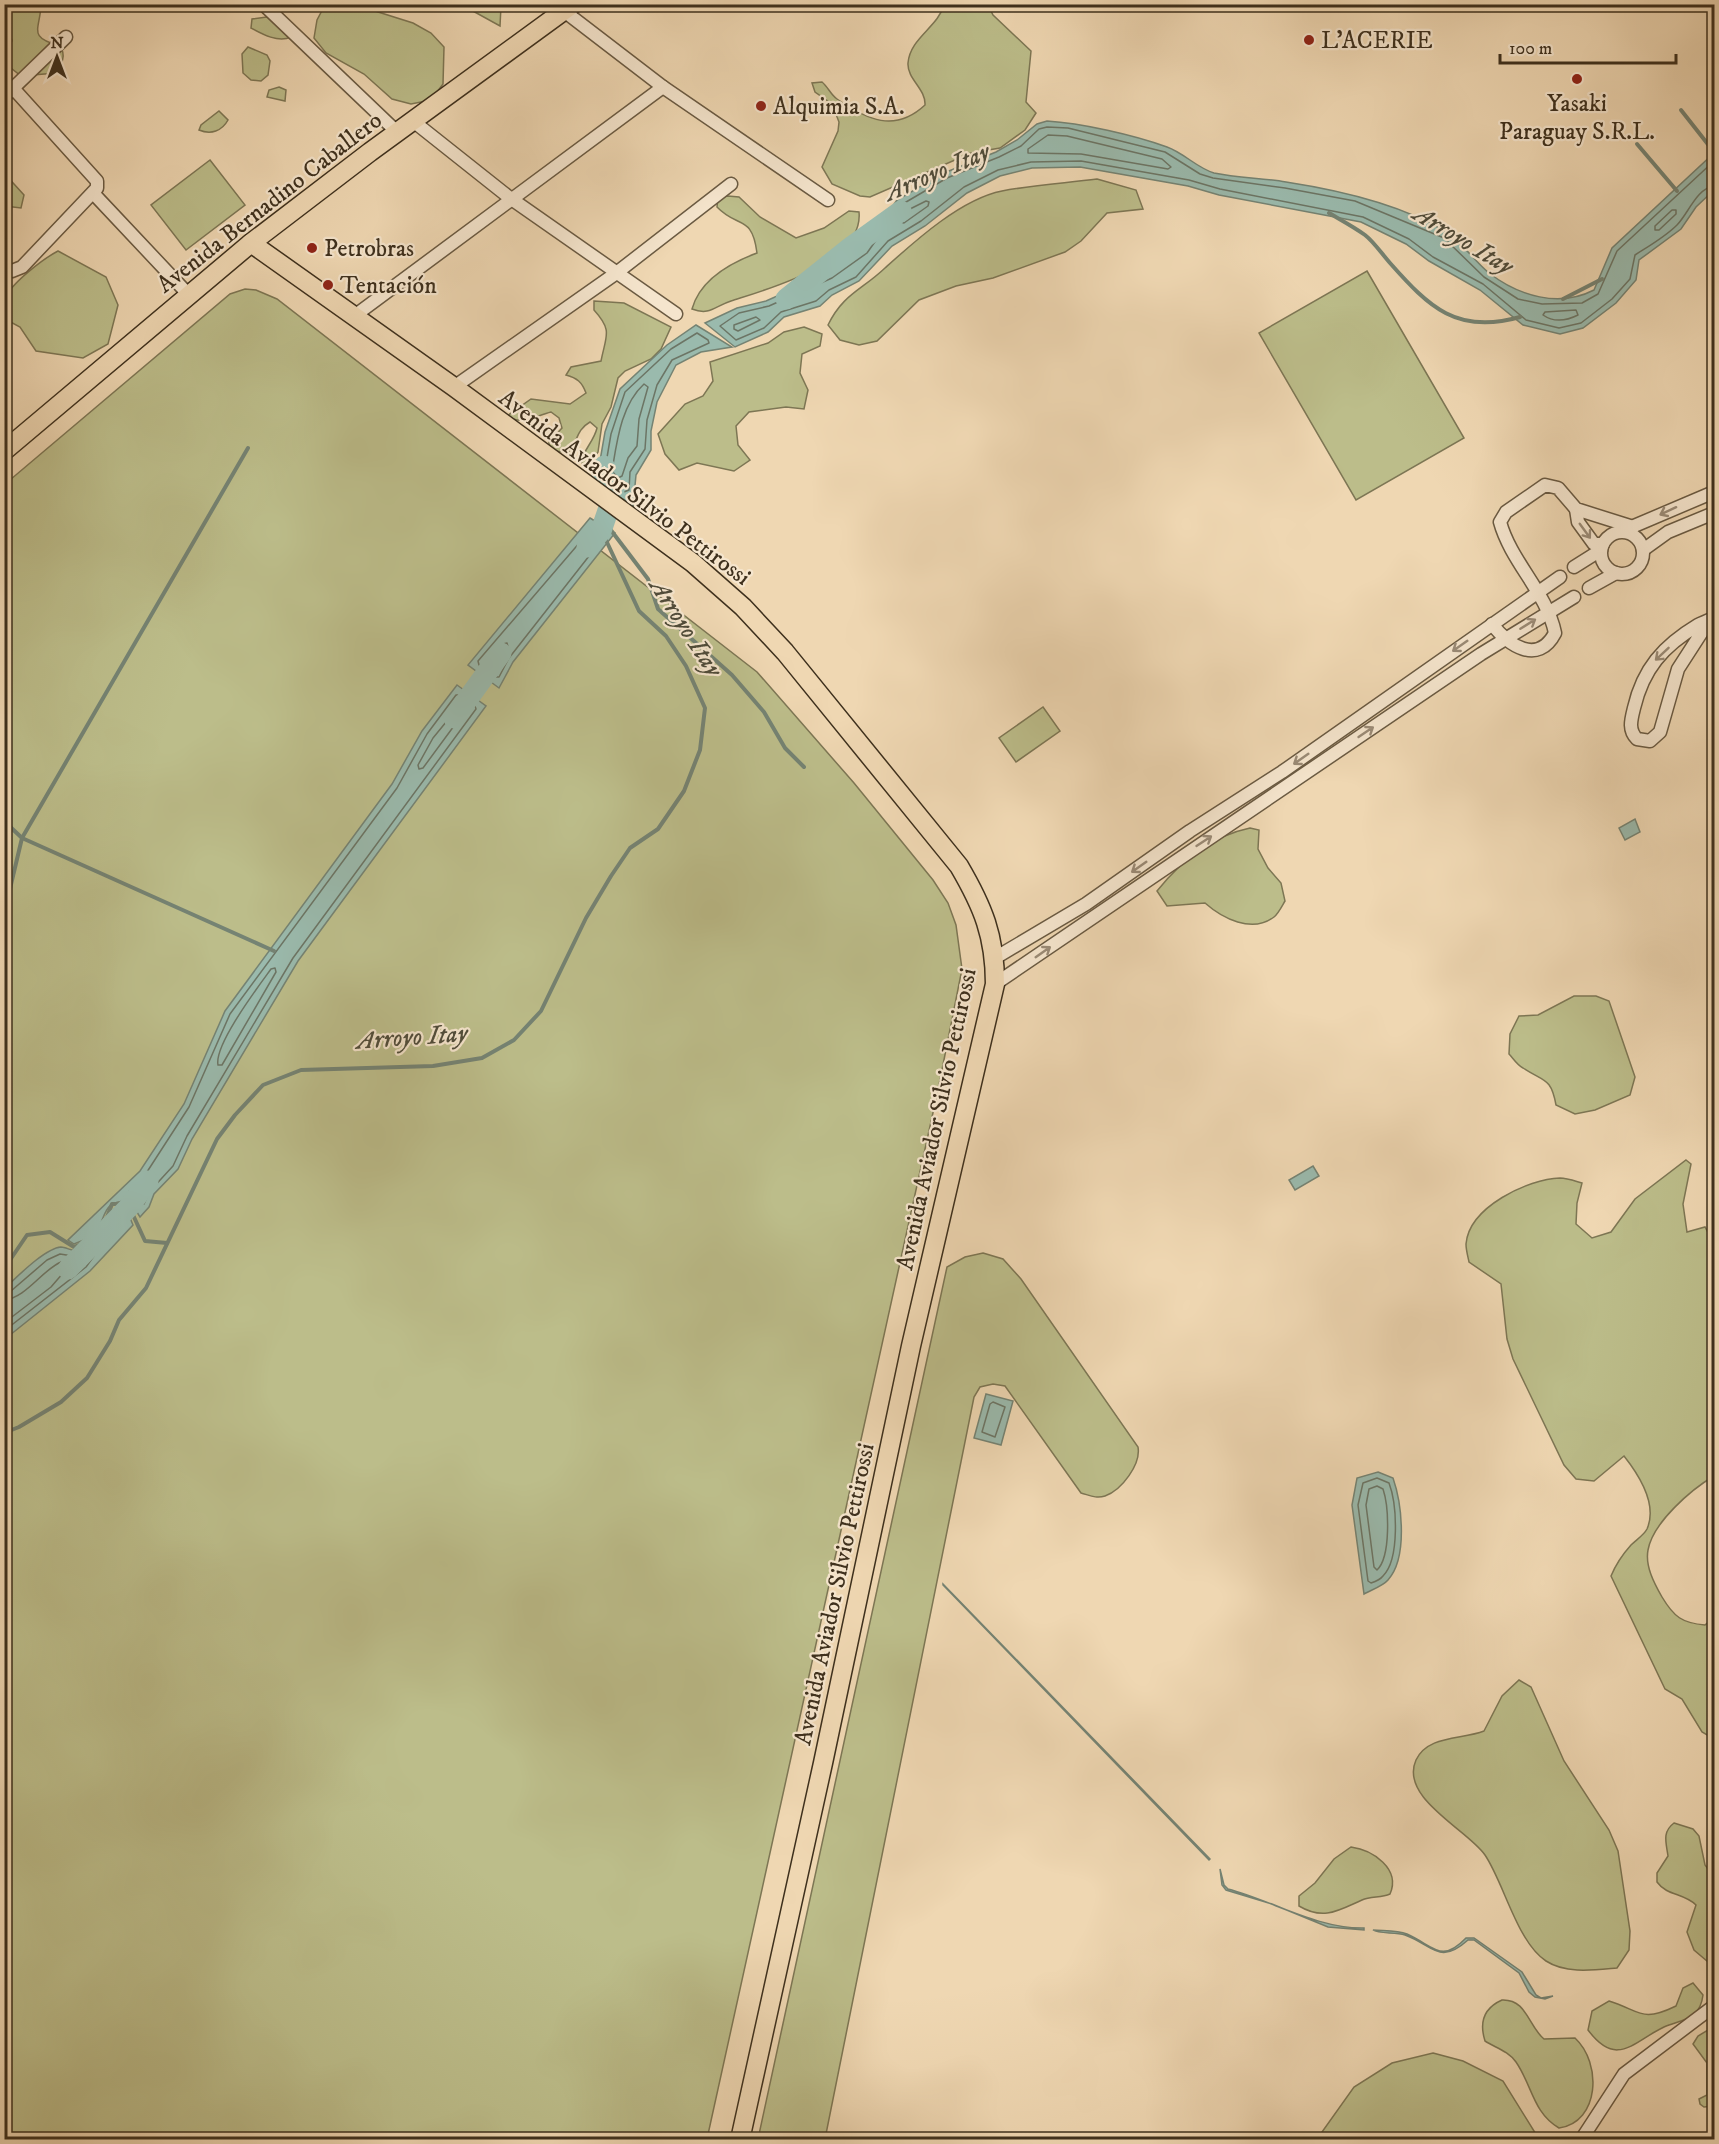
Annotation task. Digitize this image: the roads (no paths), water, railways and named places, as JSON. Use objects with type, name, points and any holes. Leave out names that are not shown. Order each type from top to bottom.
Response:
[{"type":"main road","name":"Avenida Bernadino Caballero","points":[[4,451],[251,243],[397,132],[569,8]]},
{"type":"main road","name":"Avenida Aviador Silvio Pettirossi","points":[[251,243],[585,483],[693,563],[743,607],[785,652],[959,866],[980,902],[995,958],[995,984],[911,1346],[826,1751],[740,2139]]},
{"type":"street","points":[[262,4],[397,132]]},
{"type":"street","points":[[569,8],[663,87],[828,200]]},
{"type":"street","points":[[4,268],[12,271],[22,267],[93,193],[97,181],[9,92],[66,37]]},
{"type":"street","points":[[353,317],[510,198],[663,87]]},
{"type":"street","points":[[413,121],[510,198],[615,274],[676,314]]},
{"type":"street","points":[[454,387],[615,274],[731,184]]},
{"type":"street","points":[[93,193],[188,294]]},
{"type":"street","points":[[1492,624],[1512,645],[1541,649],[1549,644],[1555,633],[1549,612],[1536,593],[1502,529],[1502,518],[1549,485],[1558,489],[1576,509],[1627,530],[1638,539],[1642,549],[1638,566],[1628,572],[1616,573],[1589,588]]},
{"type":"street","points":[[1574,567],[1602,547],[1610,535],[1627,530],[1714,492]]},
{"type":"street","points":[[1576,509],[1578,522],[1594,544],[1602,547]]},
{"type":"street","points":[[1642,549],[1668,532],[1714,513]]},
{"type":"street","points":[[1602,547],[1603,561],[1616,573]]},
{"type":"street","points":[[995,958],[1086,904],[1190,831],[1328,740],[1560,577]]},
{"type":"street","points":[[995,984],[1504,639],[1574,597]]},
{"type":"street","points":[[1712,619],[1678,669],[1660,732],[1650,741],[1637,739],[1630,729],[1645,674],[1655,659],[1683,634],[1712,619]]},
{"type":"street","points":[[1328,740],[1337,752]]},
{"type":"street","points":[[1581,2139],[1624,2074],[1714,2006]]},
{"type":"water","points":[[1047,121],[1091,127],[1154,143],[1173,150],[1214,173],[1306,185],[1348,194],[1409,213],[1446,232],[1489,273],[1501,281],[1526,293],[1553,299],[1581,295],[1594,290],[1612,248],[1714,153],[1714,190],[1696,207],[1681,229],[1639,260],[1636,280],[1616,303],[1583,328],[1560,334],[1523,325],[1480,290],[1429,261],[1406,244],[1361,222],[1219,195],[1188,186],[1080,167],[1032,168],[1000,176],[967,193],[925,226],[892,246],[859,281],[832,295],[820,306],[784,317],[768,332],[735,347],[705,323],[737,308],[766,301],[829,273],[863,248],[897,200],[944,173],[996,152],[1017,140],[1037,124]]},
{"type":"water","points":[[696,325],[732,347],[701,352],[676,365],[657,402],[651,431],[651,450],[636,475],[633,507],[597,478],[605,432],[620,389],[667,345]]},
{"type":"water","points":[[590,518],[615,533],[513,662],[499,688],[468,665]]},
{"type":"water","points":[[457,685],[486,706],[298,961],[192,1139],[178,1169],[154,1194],[149,1207],[140,1217],[130,1201],[114,1203],[106,1210],[94,1236],[74,1244],[68,1240],[140,1171],[184,1104],[225,1011],[392,784],[422,731]]},
{"type":"water","points":[[1635,819],[1640,832],[1625,840],[1619,828]]},
{"type":"water","points":[[1313,1166],[1319,1176],[1295,1190],[1289,1180]]},
{"type":"water","points":[[126,1208],[133,1225],[90,1271],[5,1339],[5,1288],[47,1252],[61,1247],[77,1251],[94,1247],[104,1237],[114,1209]]},
{"type":"water","points":[[986,1394],[1013,1401],[1001,1445],[974,1438]]},
{"type":"water","points":[[1378,1472],[1393,1478],[1401,1516],[1401,1545],[1394,1570],[1388,1580],[1364,1594],[1352,1505],[1357,1478]]},
{"type":"water","points":[[943,1585],[1210,1859],[1209,1860]]},
{"type":"water","points":[[1220,1869],[1224,1885],[1228,1889],[1269,1903],[1226,1890],[1222,1885]]},
{"type":"water","points":[[1284,1909],[1330,1924],[1364,1928],[1364,1930],[1328,1927]]},
{"type":"water","points":[[1373,1930],[1403,1933],[1443,1951],[1450,1950],[1466,1938],[1474,1938],[1522,1972],[1536,1995],[1541,1998],[1553,1996],[1545,1999],[1535,1997],[1529,1992],[1519,1973],[1474,1940],[1468,1940],[1450,1952],[1443,1952],[1436,1951],[1405,1935]]},
{"type":"waterway","points":[[1681,110],[1714,152]]},
{"type":"waterway","points":[[1637,144],[1677,191]]},
{"type":"waterway","name":"Arroyo Itay","points":[[786,299],[901,211]]},
{"type":"waterway","name":"Arroyo Itay","points":[[1329,213],[1368,238],[1418,293],[1446,313],[1461,319],[1479,322],[1498,322],[1520,317]]},
{"type":"waterway","name":"Arroyo Itay","points":[[1563,299],[1602,279]]},
{"type":"waterway","points":[[248,448],[22,838],[274,951]]},
{"type":"waterway","name":"Arroyo Itay","points":[[587,547],[601,531],[614,493],[602,475],[604,466]]},
{"type":"waterway","points":[[604,521],[648,579],[658,609],[732,675],[764,712],[785,748],[804,767]]},
{"type":"waterway","name":"Arroyo Itay","points":[[4,1433],[19,1427],[61,1402],[87,1378],[110,1341],[119,1320],[146,1288],[217,1139],[235,1115],[263,1085],[301,1070],[433,1066],[482,1058],[514,1040],[541,1011],[586,918],[611,876],[630,848],[658,829],[684,791],[700,750],[705,708],[686,666],[666,636],[639,611],[605,538]]},
{"type":"waterway","name":"Arroyo Itay","points":[[454,718],[501,653]]},
{"type":"waterway","points":[[4,821],[22,838],[4,914]]},
{"type":"waterway","name":"Arroyo Itay","points":[[68,1269],[129,1207],[148,1181]]},
{"type":"waterway","name":"Arroyo Itay","points":[[4,1260],[10,1260],[27,1235],[50,1232],[74,1247],[100,1236],[112,1204],[128,1204],[145,1241],[167,1243]]},
{"type":"place","name":"L'ACERIE","points":[[1309,40]]},
{"type":"place","name":"Yasaki Paraguay S.R.L.","points":[[1577,79]]},
{"type":"place","name":"Alquimia S.A.","points":[[761,106]]},
{"type":"place","name":"Petrobras","points":[[312,248]]},
{"type":"place","name":"Tentación","points":[[328,285]]}]
